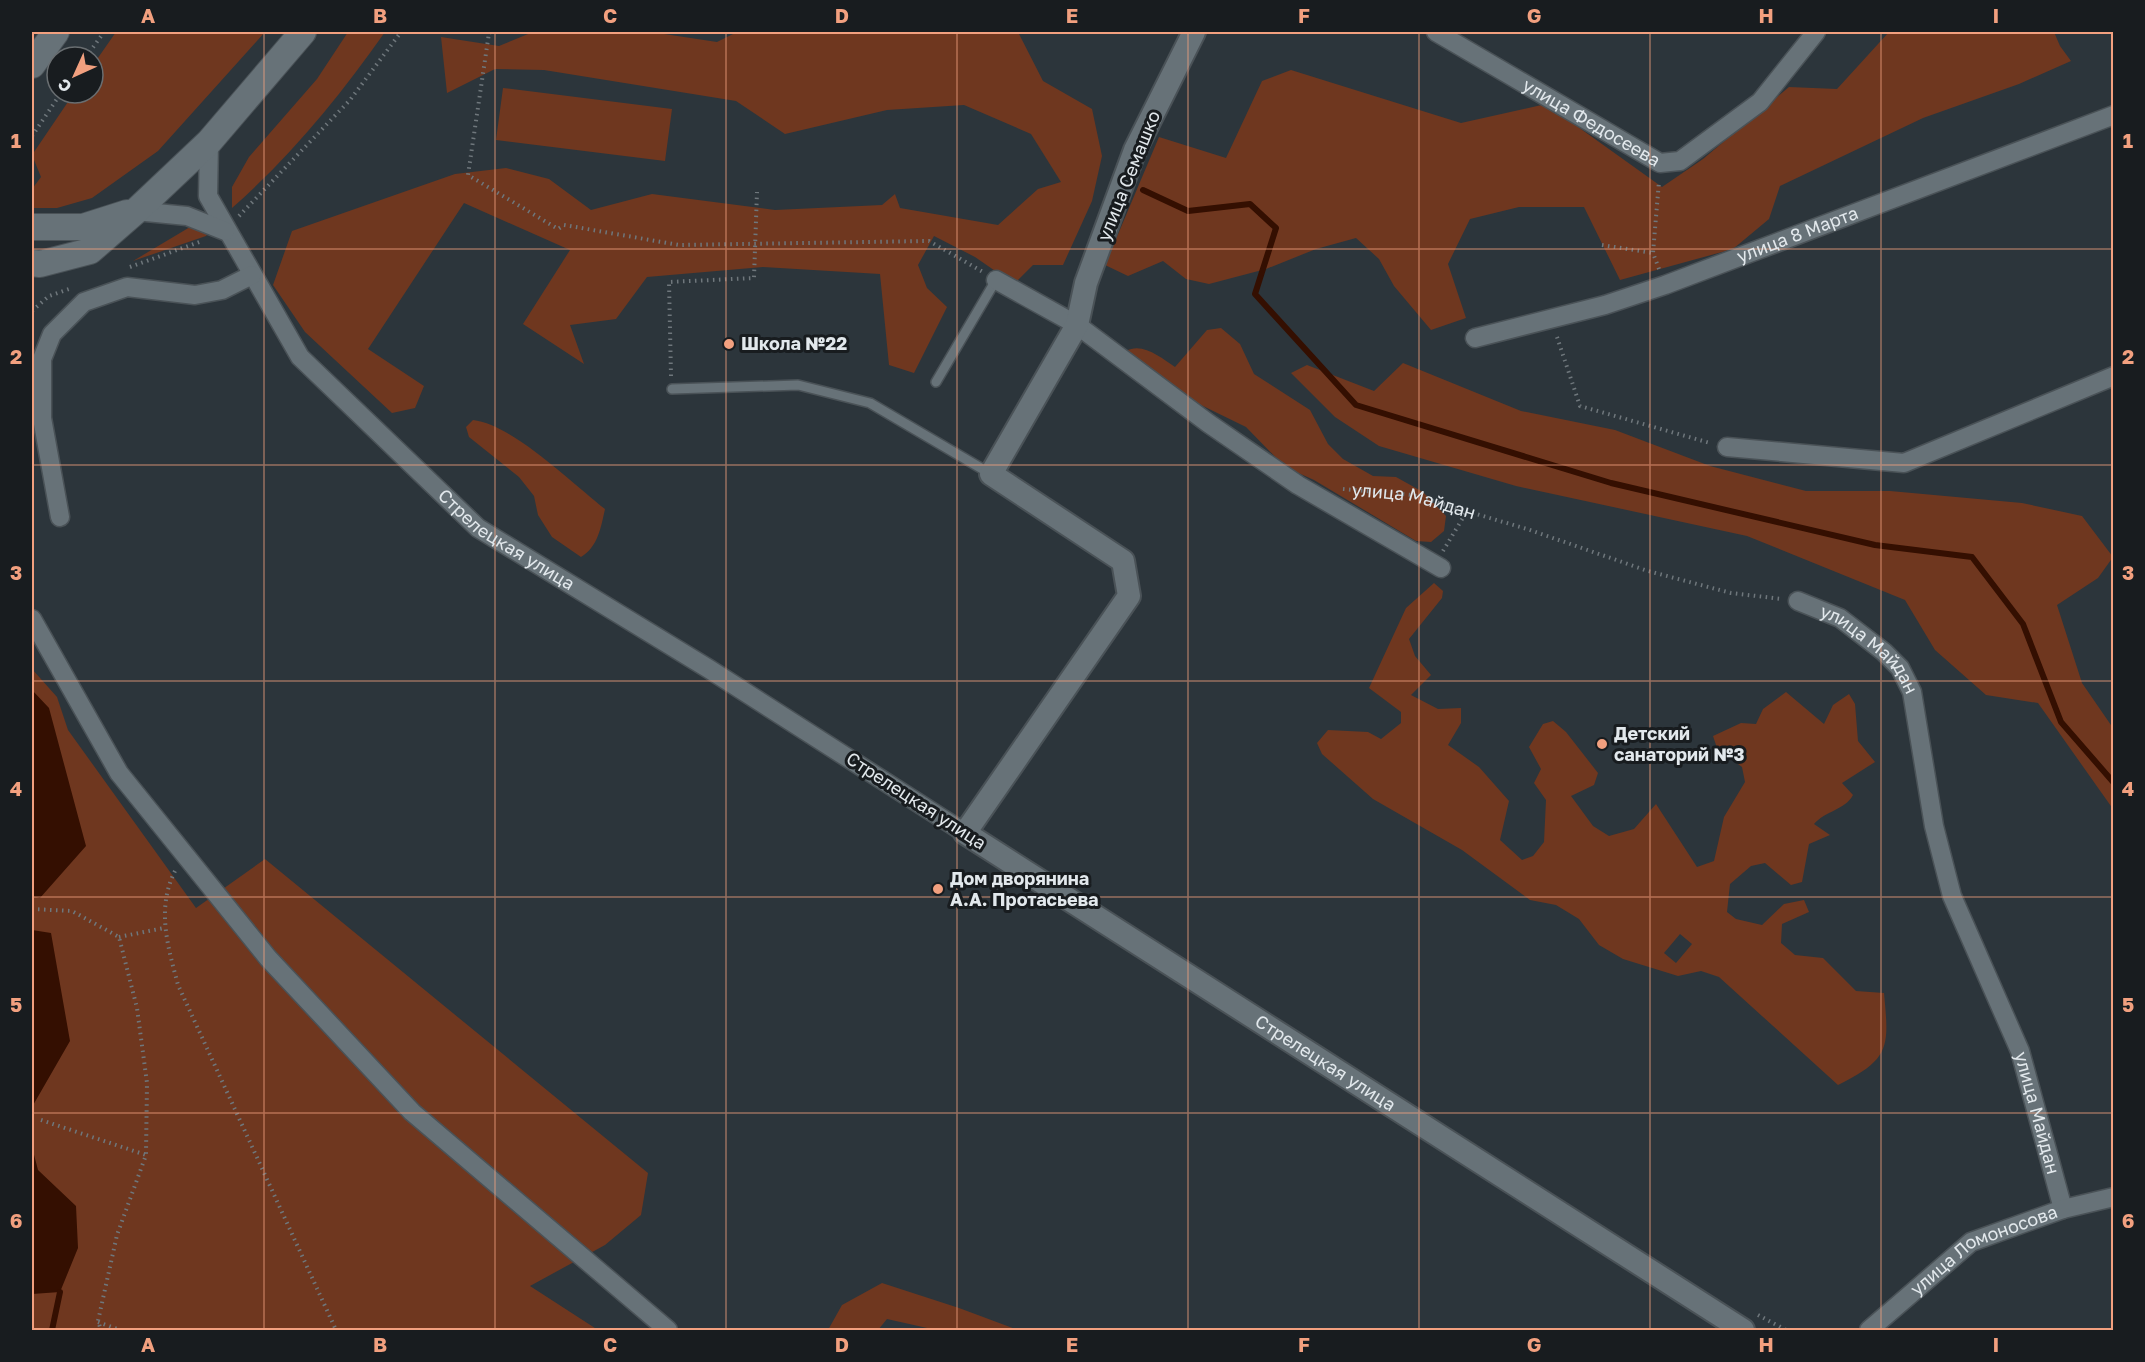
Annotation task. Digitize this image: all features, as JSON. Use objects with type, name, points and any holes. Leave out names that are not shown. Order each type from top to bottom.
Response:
[{"type":"main road","points":[[32,35],[37,32]]},
{"type":"main road","points":[[32,65],[56,32]]},
{"type":"main road","points":[[32,263],[40,264],[90,251],[209,142],[303,32]]},
{"type":"main road","points":[[32,227],[83,227],[136,211]]},
{"type":"street","name":"улица Семашко","points":[[991,474],[1077,326],[1086,283],[1135,150],[1194,32]]},
{"type":"street","name":"улица Федосеева","points":[[1436,32],[1660,163],[1680,161],[1760,102],[1816,32]]},
{"type":"street","name":"улица 8 Марта","points":[[1475,338],[1605,305],[1665,285],[2114,115]]},
{"type":"street","name":"Стрелецкая улица","points":[[209,142],[208,196],[225,231],[300,357],[478,528],[709,669],[1743,1330]]},
{"type":"street","points":[[136,211],[187,216],[225,231]]},
{"type":"street","points":[[60,517],[42,418],[42,359],[52,334],[84,302],[127,287],[195,295],[222,290],[252,276]]},
{"type":"street","name":"улица Майдан","points":[[996,280],[1077,326],[1208,423],[1298,485],[1438,566]]},
{"type":"street","points":[[1726,447],[1904,463],[2114,376]]},
{"type":"street","points":[[965,833],[1129,596],[1123,561],[991,474]]},
{"type":"street","name":"улица Майдан","points":[[1798,601],[1840,618],[1884,652],[1900,668],[1912,692],[1934,826],[1952,896],[2020,1051],[2063,1209]]},
{"type":"street","points":[[32,620],[119,772],[268,958],[412,1112],[668,1330]]},
{"type":"street","name":"улица Ломоносова","points":[[1869,1330],[1971,1242],[2063,1209],[2114,1197]]},
{"type":"lane","points":[[936,382],[996,280]]},
{"type":"lane","points":[[672,389],[798,385],[851,396],[870,403],[908,423],[991,474]]},
{"type":"path","points":[[95,45],[104,32]]},
{"type":"path","points":[[350,100],[401,32]]},
{"type":"path","points":[[489,32],[468,175],[558,228],[564,225],[679,245],[928,241],[996,280]]},
{"type":"path","points":[[32,136],[53,105]]},
{"type":"path","points":[[1602,245],[1653,253],[1658,190]]},
{"type":"path","points":[[672,389],[669,282],[754,278],[757,192]]},
{"type":"path","points":[[1551,319],[1580,406],[1672,434],[1726,447]]},
{"type":"path","name":"улица Майдан","points":[[1332,488],[1412,495],[1648,571],[1731,593],[1798,601]]},
{"type":"path","points":[[1438,566],[1467,511]]},
{"type":"path","points":[[183,853],[169,884],[164,928],[178,985],[336,1330]]},
{"type":"path","points":[[32,909],[72,911],[119,937],[164,928]]},
{"type":"path","points":[[101,1330],[98,1321],[117,1235],[146,1155],[147,1083],[137,1008],[119,937]]},
{"type":"path","points":[[41,1120],[146,1155]]},
{"type":"path","points":[[98,1321],[120,1330]]},
{"type":"shaded area","points":[[116,32],[265,32],[158,151],[92,198],[57,208],[32,208],[32,189],[41,177],[32,155],[66,105],[105,105],[105,48]]},
{"type":"shaded area","points":[[348,32],[385,32],[314,124],[274,168],[232,208],[232,187],[249,157],[317,79]]},
{"type":"shaded area","points":[[533,32],[651,32],[717,42],[737,32],[1018,32],[1043,81],[1092,109],[1102,156],[1092,201],[1063,265],[1033,265],[1014,284],[975,257],[934,236],[918,265],[927,288],[947,307],[914,373],[889,365],[880,274],[763,267],[647,277],[616,319],[570,325],[584,364],[523,324],[570,250],[464,203],[368,349],[424,386],[415,408],[392,413],[305,332],[273,285],[292,231],[455,174],[506,168],[549,179],[591,210],[652,194],[775,210],[882,205],[895,194],[900,208],[998,225],[1038,189],[1061,182],[1031,134],[964,105],[887,110],[785,134],[736,101],[544,70],[495,69],[447,93],[441,37],[499,46]]},
{"type":"shaded area","points":[[1889,32],[2054,32],[2060,46],[2071,61],[2019,84],[1923,118],[1780,186],[1769,219],[1733,249],[1620,280],[1584,207],[1519,207],[1470,219],[1448,264],[1466,318],[1431,330],[1394,286],[1379,259],[1356,238],[1316,249],[1266,269],[1209,284],[1186,279],[1163,261],[1128,276],[1105,265],[1159,137],[1226,158],[1262,81],[1291,70],[1461,123],[1546,104],[1662,187],[1703,159],[1789,87],[1837,89]]},
{"type":"shaded area","points":[[503,88],[672,109],[665,161],[496,140]]},
{"type":"shaded area","points":[[190,227],[210,232],[206,236],[133,261]]},
{"type":"shaded area","points":[[1221,328],[1240,344],[1254,374],[1310,410],[1328,444],[1343,459],[1373,476],[1396,477],[1423,492],[1446,516],[1444,531],[1431,542],[1416,541],[1314,480],[1285,467],[1246,427],[1164,387],[1126,351],[1139,348],[1175,367],[1207,330]]},
{"type":"shaded area","points":[[1403,363],[1521,411],[1615,430],[1710,466],[1806,491],[1890,491],[2022,503],[2082,516],[2113,557],[2098,578],[2057,605],[2082,683],[2113,728],[2113,809],[2038,703],[1986,695],[1935,650],[1905,600],[1747,536],[1516,486],[1379,446],[1335,417],[1291,373],[1307,365],[1374,391]]},
{"type":"shaded area","points":[[473,420],[489,424],[523,443],[605,509],[598,536],[587,553],[581,557],[552,537],[538,515],[534,496],[519,477],[469,437],[466,427]]},
{"type":"shaded area","points":[[1434,583],[1443,591],[1442,598],[1409,639],[1415,656],[1431,675],[1411,695],[1438,709],[1461,708],[1461,723],[1448,745],[1479,767],[1509,801],[1500,840],[1522,860],[1533,856],[1544,842],[1546,800],[1534,783],[1541,769],[1529,747],[1543,724],[1553,721],[1566,732],[1598,773],[1594,785],[1571,796],[1593,826],[1609,836],[1634,829],[1656,804],[1697,867],[1714,861],[1724,817],[1745,782],[1742,767],[1717,748],[1713,736],[1741,723],[1756,724],[1763,709],[1786,692],[1824,724],[1833,705],[1849,694],[1855,704],[1858,741],[1875,762],[1842,783],[1853,795],[1845,804],[1814,824],[1830,835],[1809,844],[1802,882],[1791,885],[1765,863],[1751,866],[1730,884],[1727,912],[1736,919],[1762,925],[1784,904],[1804,900],[1809,912],[1782,924],[1781,943],[1795,955],[1823,958],[1856,991],[1884,993],[1886,1039],[1877,1059],[1855,1076],[1838,1085],[1719,977],[1701,971],[1678,976],[1623,959],[1599,945],[1579,919],[1556,905],[1530,900],[1462,850],[1373,799],[1322,754],[1317,743],[1328,730],[1368,732],[1381,739],[1401,723],[1401,712],[1369,688],[1406,608]],"holes":[[[1680,934],[1692,944],[1676,963],[1664,953]]]},
{"type":"shaded area","points":[[32,669],[57,697],[68,730],[196,908],[265,859],[648,1173],[641,1215],[605,1245],[530,1286],[598,1330],[32,1330]]},
{"type":"shaded area","points":[[32,690],[49,708],[86,846],[40,898],[32,896]]},
{"type":"shaded area","points":[[32,930],[51,933],[70,1041],[32,1107]]},
{"type":"shaded area","points":[[32,1147],[38,1170],[76,1206],[78,1248],[60,1292],[32,1294]]},
{"type":"shaded area","points":[[882,1283],[1018,1330],[936,1330],[887,1319],[878,1330],[828,1330],[842,1305]]},
{"type":"waterway","points":[[1143,190],[1188,211],[1250,204],[1276,228],[1255,294],[1356,405],[1611,483],[1875,545],[1972,557],[2023,624],[2061,722],[2114,783]]},
{"type":"waterway","points":[[52,1330],[60,1292]]},
{"type":"place","name":"Школа №22","points":[[729,344]]},
{"type":"place","name":"Детский санаторий №3","points":[[1602,744]]},
{"type":"place","name":"Дом дворянина А.А. Протасьева","points":[[938,889]]}]
